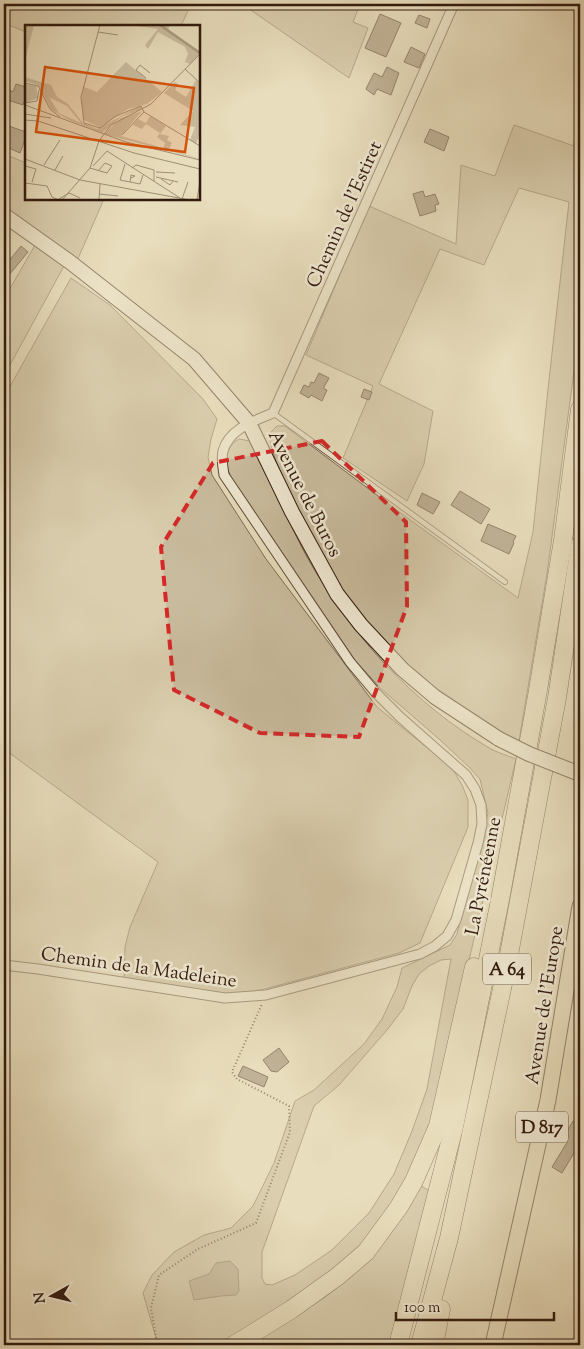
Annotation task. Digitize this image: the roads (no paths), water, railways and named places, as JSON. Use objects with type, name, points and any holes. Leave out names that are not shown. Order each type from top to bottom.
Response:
[{"type":"highway","name":"La Pyrénéenne","points":[[398,1345],[454,1128],[500,900],[563,540],[580,409]]},
{"type":"highway","name":"A 64","points":[[420,1345],[449,1238],[509,955],[557,698],[580,545]]},
{"type":"highway","points":[[234,1345],[292,1309],[338,1276],[366,1252],[399,1208],[414,1181],[438,1126],[486,916],[500,900]]},
{"type":"highway","points":[[434,1345],[450,1267],[449,1238]]},
{"type":"main road","name":"Avenue de l'Europe","points":[[493,1345],[548,1100],[580,906]]},
{"type":"street","name":"Chemin de l'Estiret","points":[[273,413],[454,4]]},
{"type":"street","name":"Avenue de Buros","points":[[4,215],[70,262],[194,359],[249,423],[292,512],[337,594],[361,625],[402,669],[435,697],[499,739],[529,754],[580,774]]},
{"type":"street","points":[[249,423],[273,413]]},
{"type":"street","name":"Chemin de la Madeleine","points":[[4,965],[225,998],[266,995],[420,954],[435,946],[447,936],[456,920],[482,824],[481,805],[475,790],[466,775],[400,717],[376,693],[350,662],[224,475],[222,452],[231,437],[249,423]]},
{"type":"lane","name":"Avenue de Buros","points":[[273,413],[505,582]]}]
